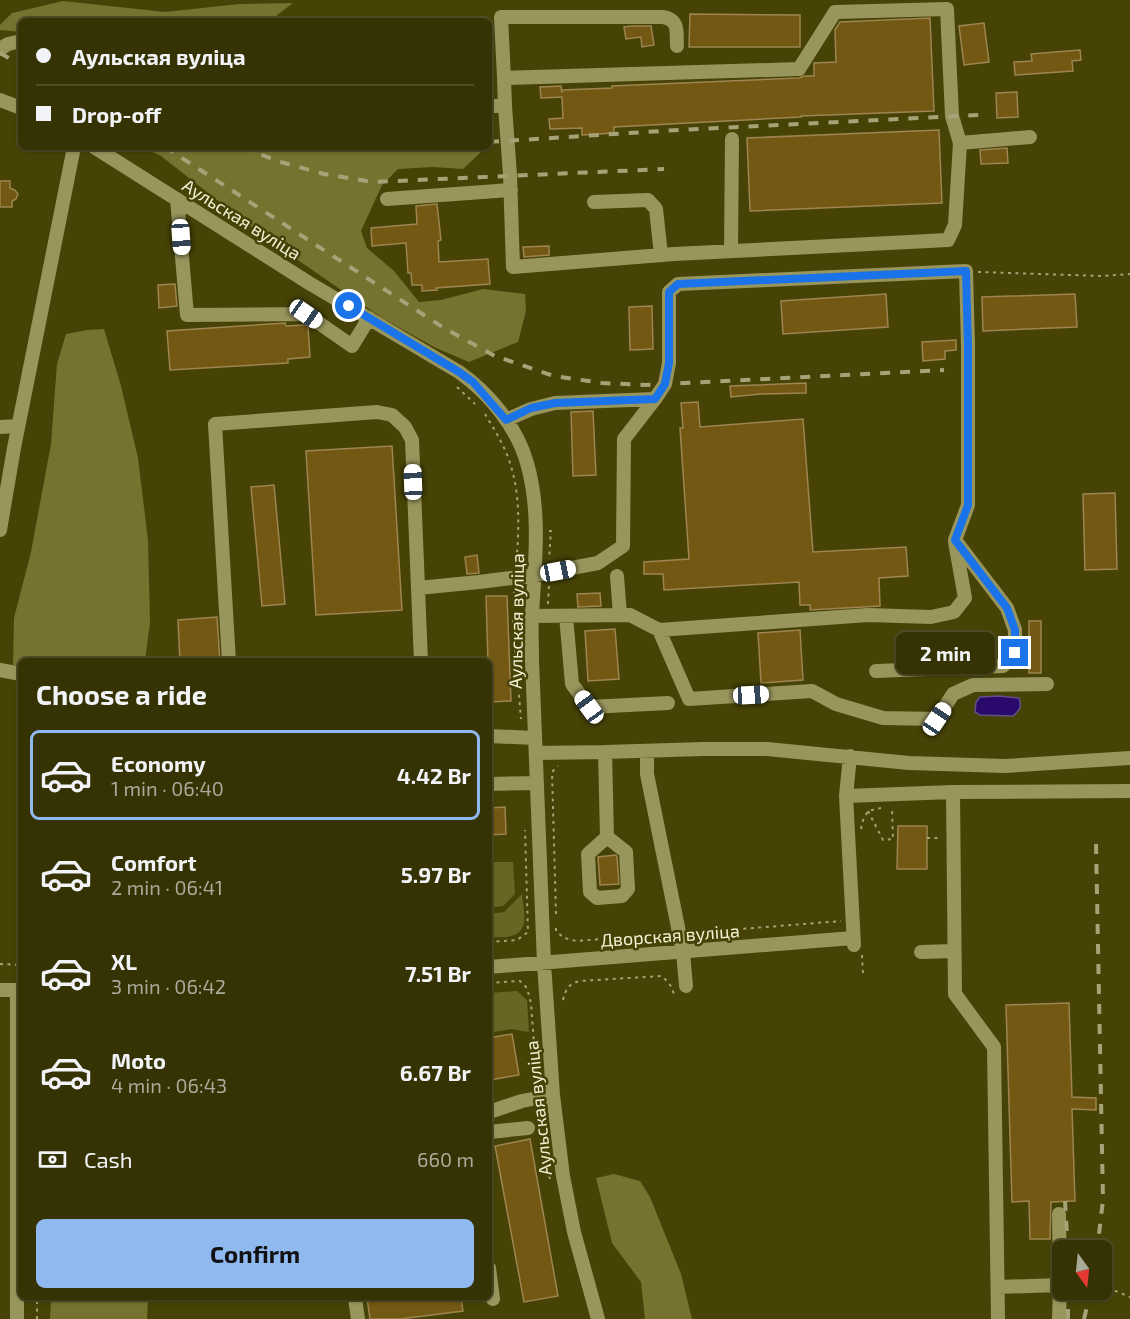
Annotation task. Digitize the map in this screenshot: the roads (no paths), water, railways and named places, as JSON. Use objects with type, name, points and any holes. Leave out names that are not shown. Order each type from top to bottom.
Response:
[{"type":"street","points":[[504,78],[799,69],[835,12],[947,9],[952,116],[960,142],[955,225],[948,240],[661,255],[513,267],[501,17],[671,18],[675,24],[676,46]]},
{"type":"street","points":[[0,49],[18,42]]},
{"type":"street","points":[[0,100],[18,107]]},
{"type":"street","points":[[492,106],[505,106]]},
{"type":"street","points":[[960,142],[1030,137]]},
{"type":"street","points":[[731,251],[732,139]]},
{"type":"street","points":[[0,530],[18,426],[73,150]]},
{"type":"street","name":"Аульская вуліца","points":[[99,150],[309,283],[473,382],[506,420],[527,462],[533,493],[536,531],[532,660],[544,963],[553,1095],[563,1176],[574,1232],[598,1319]]},
{"type":"street","points":[[387,199],[511,190]]},
{"type":"street","points":[[177,199],[187,315],[306,314],[352,346],[369,318]]},
{"type":"street","points":[[594,202],[648,200],[656,209],[661,255]]},
{"type":"street","points":[[418,588],[535,575],[598,563],[623,546],[624,439],[665,384],[669,363],[669,292],[678,284],[966,271],[968,505],[955,540],[964,598],[954,612],[932,617],[868,615],[659,630],[630,615],[532,616]]},
{"type":"street","points":[[506,420],[531,408],[555,403],[655,399]]},
{"type":"street","points":[[229,658],[215,424],[377,412],[392,415],[405,427],[412,440],[421,658]]},
{"type":"street","points":[[0,427],[18,426]]},
{"type":"street","points":[[876,671],[1004,666],[1015,653],[1015,630],[1007,608],[955,540]]},
{"type":"street","points":[[617,576],[620,615]]},
{"type":"street","points":[[566,616],[572,684],[589,707],[668,703]]},
{"type":"street","points":[[659,630],[689,699],[812,691],[836,704],[883,718],[937,719],[953,694],[973,685],[1047,684]]},
{"type":"street","points":[[0,670],[18,673]]},
{"type":"street","points":[[492,737],[536,745],[604,752],[768,749],[909,763],[1005,766],[1130,758]]},
{"type":"street","points":[[647,751],[647,774],[680,934],[686,986]]},
{"type":"street","points":[[604,752],[607,837]]},
{"type":"street","points":[[850,756],[846,796],[953,792],[1130,791]]},
{"type":"street","points":[[492,784],[537,783]]},
{"type":"street","points":[[953,792],[955,994],[994,1047],[998,1319]]},
{"type":"street","name":"Дворская вуліца","points":[[492,967],[683,952],[856,945],[852,920],[846,796]]},
{"type":"street","points":[[921,952],[954,951]]},
{"type":"street","points":[[0,990],[18,990]]},
{"type":"street","points":[[492,1111],[522,1101],[553,1095]]},
{"type":"street","points":[[492,1132],[528,1128]]},
{"type":"street","points":[[17,1319],[18,1214]]},
{"type":"street","points":[[1059,1214],[1059,1240]]},
{"type":"street","points":[[998,1287],[1052,1285]]},
{"type":"street","points":[[492,1291],[493,1299]]},
{"type":"street","points":[[355,1300],[358,1319]]},
{"type":"street","points":[[1059,1319],[1060,1300]]},
{"type":"railway","points":[[0,53],[18,63]]},
{"type":"railway","points":[[492,142],[980,115]]},
{"type":"railway","points":[[170,150],[444,328],[495,356],[554,376],[602,383],[645,385],[944,370]]},
{"type":"railway","points":[[250,150],[277,161],[324,174],[373,182],[664,169]]},
{"type":"railway","points":[[1096,844],[1103,1200],[1098,1240]]},
{"type":"railway","points":[[1065,1201],[1067,1240]]},
{"type":"railway","points":[[1068,1300],[1068,1319]]},
{"type":"railway","points":[[1084,1319],[1089,1300]]}]
